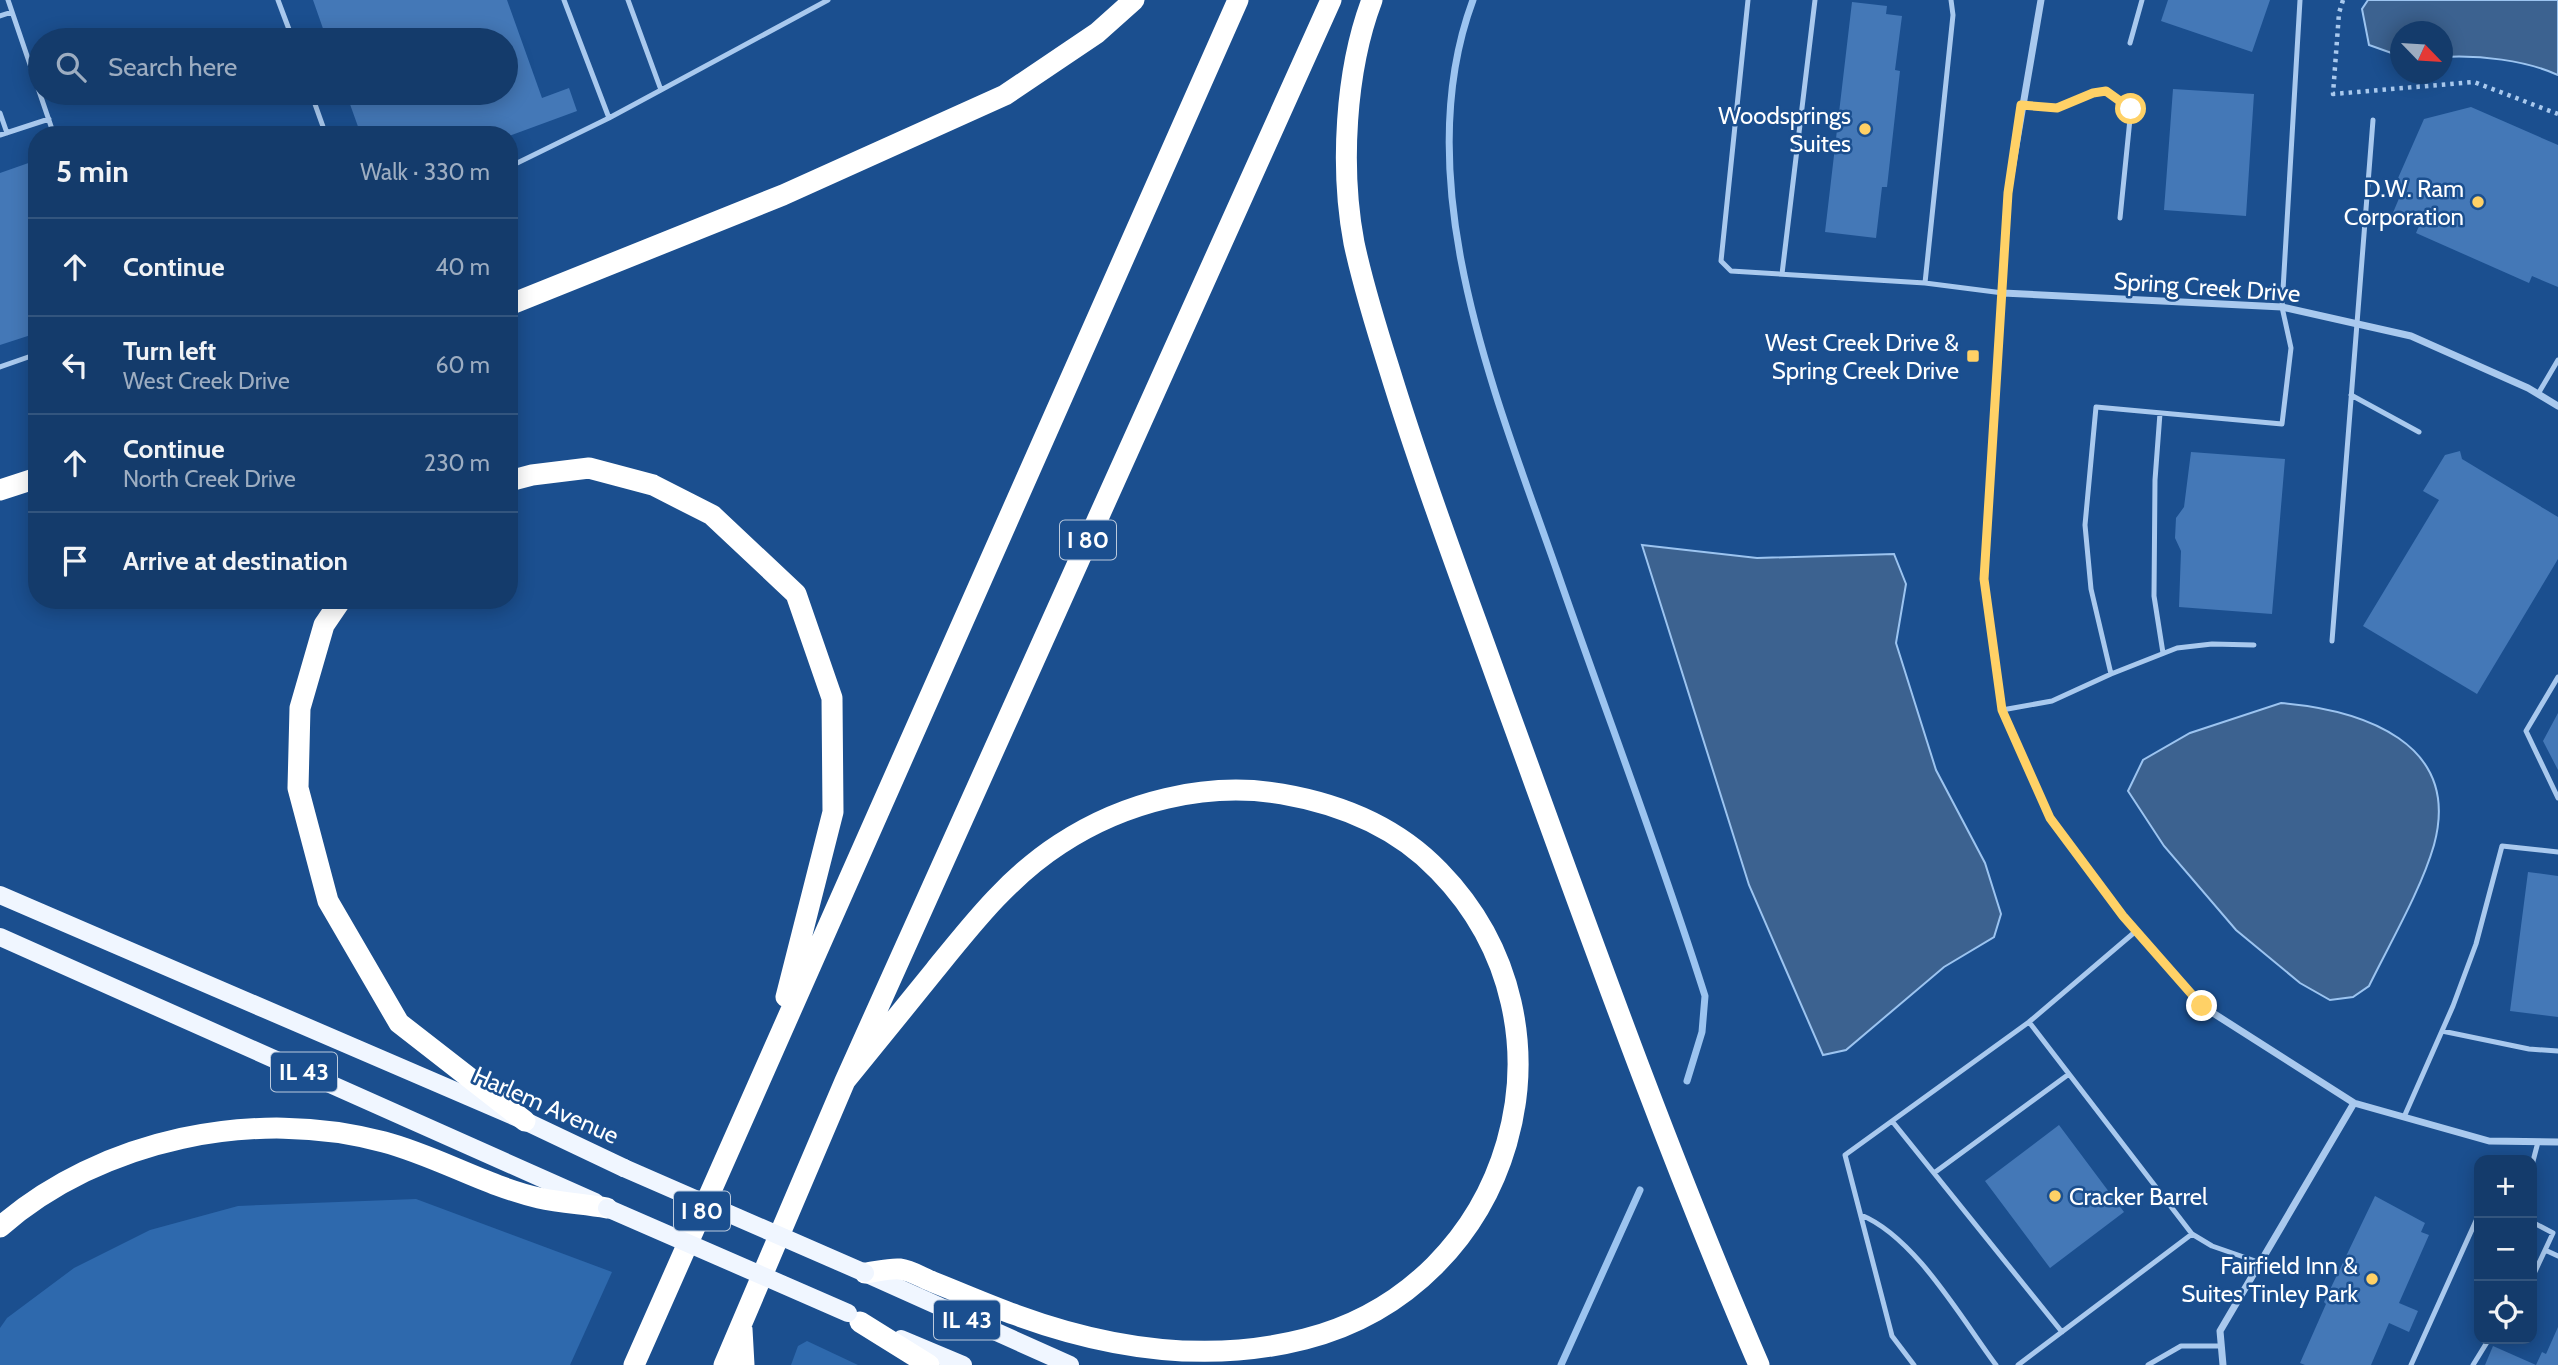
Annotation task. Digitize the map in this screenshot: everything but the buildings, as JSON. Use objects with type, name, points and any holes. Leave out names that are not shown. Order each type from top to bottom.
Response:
[{"type":"highway","points":[[518,301],[783,195],[1004,95],[1097,33],[1134,0]]},
{"type":"highway","name":"I 80","points":[[634,1365],[1238,0]]},
{"type":"highway","name":"I 80","points":[[724,1365],[845,1081],[1331,0]]},
{"type":"highway","points":[[1372,0],[1358,57],[1347,124],[1346,176],[1354,241],[1367,298],[1412,443],[1654,1110],[1759,1365]]},
{"type":"highway","points":[[518,479],[589,468],[653,485],[712,515],[796,594],[832,698],[832,813],[771,1056]]},
{"type":"highway","points":[[0,490],[28,481]]},
{"type":"highway","points":[[335,609],[324,625],[300,708],[298,788],[328,901],[399,1023],[525,1121]]},
{"type":"highway","points":[[845,1081],[986,907],[1034,862],[1094,824],[1149,802],[1211,790],[1270,792],[1346,809],[1380,825],[1413,849],[1438,869],[1461,897],[1486,937],[1501,971],[1516,1031],[1518,1067],[1511,1130],[1494,1183],[1473,1221],[1433,1269],[1412,1287],[1385,1305],[1330,1331],[1270,1346],[1219,1351],[1186,1352],[1130,1347],[1084,1338],[1012,1314],[901,1268],[864,1273]]},
{"type":"highway","points":[[0,1227],[36,1199],[69,1180],[130,1154],[188,1136],[270,1128],[339,1133],[384,1142],[538,1198],[607,1208]]},
{"type":"highway","points":[[854,1318],[929,1365]]},
{"type":"highway","points":[[742,1325],[744,1365]]},
{"type":"main road","name":"Harlem Avenue","points":[[0,895],[525,1121],[624,1168],[1070,1365]]},
{"type":"main road","name":"IL 43","points":[[0,937],[962,1365]]},
{"type":"street","points":[[2041,0],[2008,193],[1984,579],[2002,710],[2050,818],[2136,931],[2202,1006],[2354,1103],[2489,1141],[2558,1142]]},
{"type":"street","name":"Spring Creek Drive","points":[[2003,293],[2282,307],[2411,336],[2538,394],[2558,406]]},
{"type":"street","points":[[2223,1365],[2220,1331],[2354,1103]]},
{"type":"lane","points":[[8,0],[28,58]]},
{"type":"lane","points":[[278,0],[288,28]]},
{"type":"lane","points":[[564,0],[609,118]]},
{"type":"lane","points":[[628,0],[661,90]]},
{"type":"lane","points":[[518,163],[609,118],[828,0]]},
{"type":"lane","points":[[1748,0],[1721,261],[1731,271],[1925,283],[2003,293]]},
{"type":"lane","points":[[1782,274],[1815,0]]},
{"type":"lane","points":[[1925,283],[1953,15],[1951,0]]},
{"type":"lane","points":[[2130,43],[2142,0]]},
{"type":"lane","points":[[2111,674],[2091,589],[2085,525],[2096,407],[2282,424],[2291,348],[2282,307],[2300,0]]},
{"type":"lane","points":[[0,16],[12,12]]},
{"type":"lane","points":[[2021,105],[2057,108],[2093,93],[2106,91],[2131,109],[2120,218]]},
{"type":"lane","points":[[44,105],[51,126]]},
{"type":"lane","points":[[315,105],[323,126]]},
{"type":"lane","points":[[0,113],[7,133]]},
{"type":"lane","points":[[0,135],[49,119]]},
{"type":"lane","points":[[2332,641],[2373,120]]},
{"type":"lane","points":[[0,367],[28,357]]},
{"type":"lane","points":[[2538,394],[2558,360]]},
{"type":"lane","points":[[2351,395],[2418,432]]},
{"type":"lane","points":[[2160,413],[2155,480],[2154,596],[2163,653]]},
{"type":"lane","points":[[2002,710],[2052,701],[2178,648],[2212,644],[2254,645]]},
{"type":"lane","points":[[2558,677],[2526,731],[2558,798]]},
{"type":"lane","points":[[2404,1117],[2476,944],[2502,846],[2558,852]]},
{"type":"lane","points":[[1914,1365],[1892,1336],[1845,1155],[2029,1022],[2136,931]]},
{"type":"lane","points":[[2029,1022],[2192,1234],[2212,1246],[2261,1263]]},
{"type":"lane","points":[[2442,1031],[2529,1049],[2558,1051]]},
{"type":"lane","points":[[1934,1173],[2069,1074]]},
{"type":"lane","points":[[1892,1121],[2063,1332]]},
{"type":"lane","points":[[2535,1155],[2538,1142]]},
{"type":"lane","points":[[1861,1215],[1882,1224],[1913,1253],[1996,1365]]},
{"type":"lane","points":[[2411,1365],[2477,1218]]},
{"type":"lane","points":[[2537,1225],[2553,1233],[2537,1267]]},
{"type":"lane","points":[[2018,1365],[2192,1234]]},
{"type":"lane","points":[[2545,1250],[2558,1256]]},
{"type":"lane","points":[[2473,1365],[2485,1344]]},
{"type":"lane","points":[[2148,1365],[2181,1346],[2221,1346]]},
{"type":"path","points":[[2343,0],[2339,13],[2333,94],[2474,82],[2558,114]]},
{"type":"shaded area","points":[[2368,0],[2558,0],[2558,75],[2502,60],[2453,57],[2453,21],[2390,21],[2390,52],[2369,45],[2362,9]]},
{"type":"shaded area","points":[[1642,545],[1757,558],[1894,554],[1906,584],[1896,643],[1936,770],[1985,863],[2001,914],[1994,937],[1944,967],[1846,1050],[1823,1055],[1749,885]]},
{"type":"shaded area","points":[[2281,703],[2343,714],[2372,724],[2398,738],[2419,757],[2433,780],[2439,810],[2434,845],[2428,862],[2369,986],[2353,997],[2330,1000],[2300,983],[2236,930],[2164,846],[2128,791],[2143,760],[2190,733]]},
{"type":"shaded area","points":[[416,1199],[612,1272],[570,1365],[0,1365],[0,1328],[7,1318],[74,1268],[150,1230],[238,1206]]},
{"type":"shaded area","points":[[807,1341],[858,1365],[791,1365],[798,1346]]},
{"type":"waterway","points":[[1473,0],[1455,70],[1449,142],[1454,215],[1467,289],[1486,363],[1509,435],[1705,996],[1702,1032],[1687,1081]]},
{"type":"waterway","points":[[1561,1365],[1640,1190]]},
{"type":"place","name":"Woodsprings Suites","points":[[1865,129]]},
{"type":"place","name":"D.W. Ram Corporation","points":[[2478,202]]},
{"type":"place","name":"West Creek Drive & Spring Creek Drive","points":[[1973,356]]},
{"type":"place","name":"Cracker Barrel","points":[[2055,1196]]},
{"type":"place","name":"Fairfield Inn & Suites Tinley Park","points":[[2372,1279]]},
{"type":"route","points":[[2131,109],[2118,97],[2106,91],[2093,93],[2070,105],[2057,108],[2021,105],[2008,193],[1984,579],[2002,710],[2050,818],[2123,916],[2202,1006]]}]
